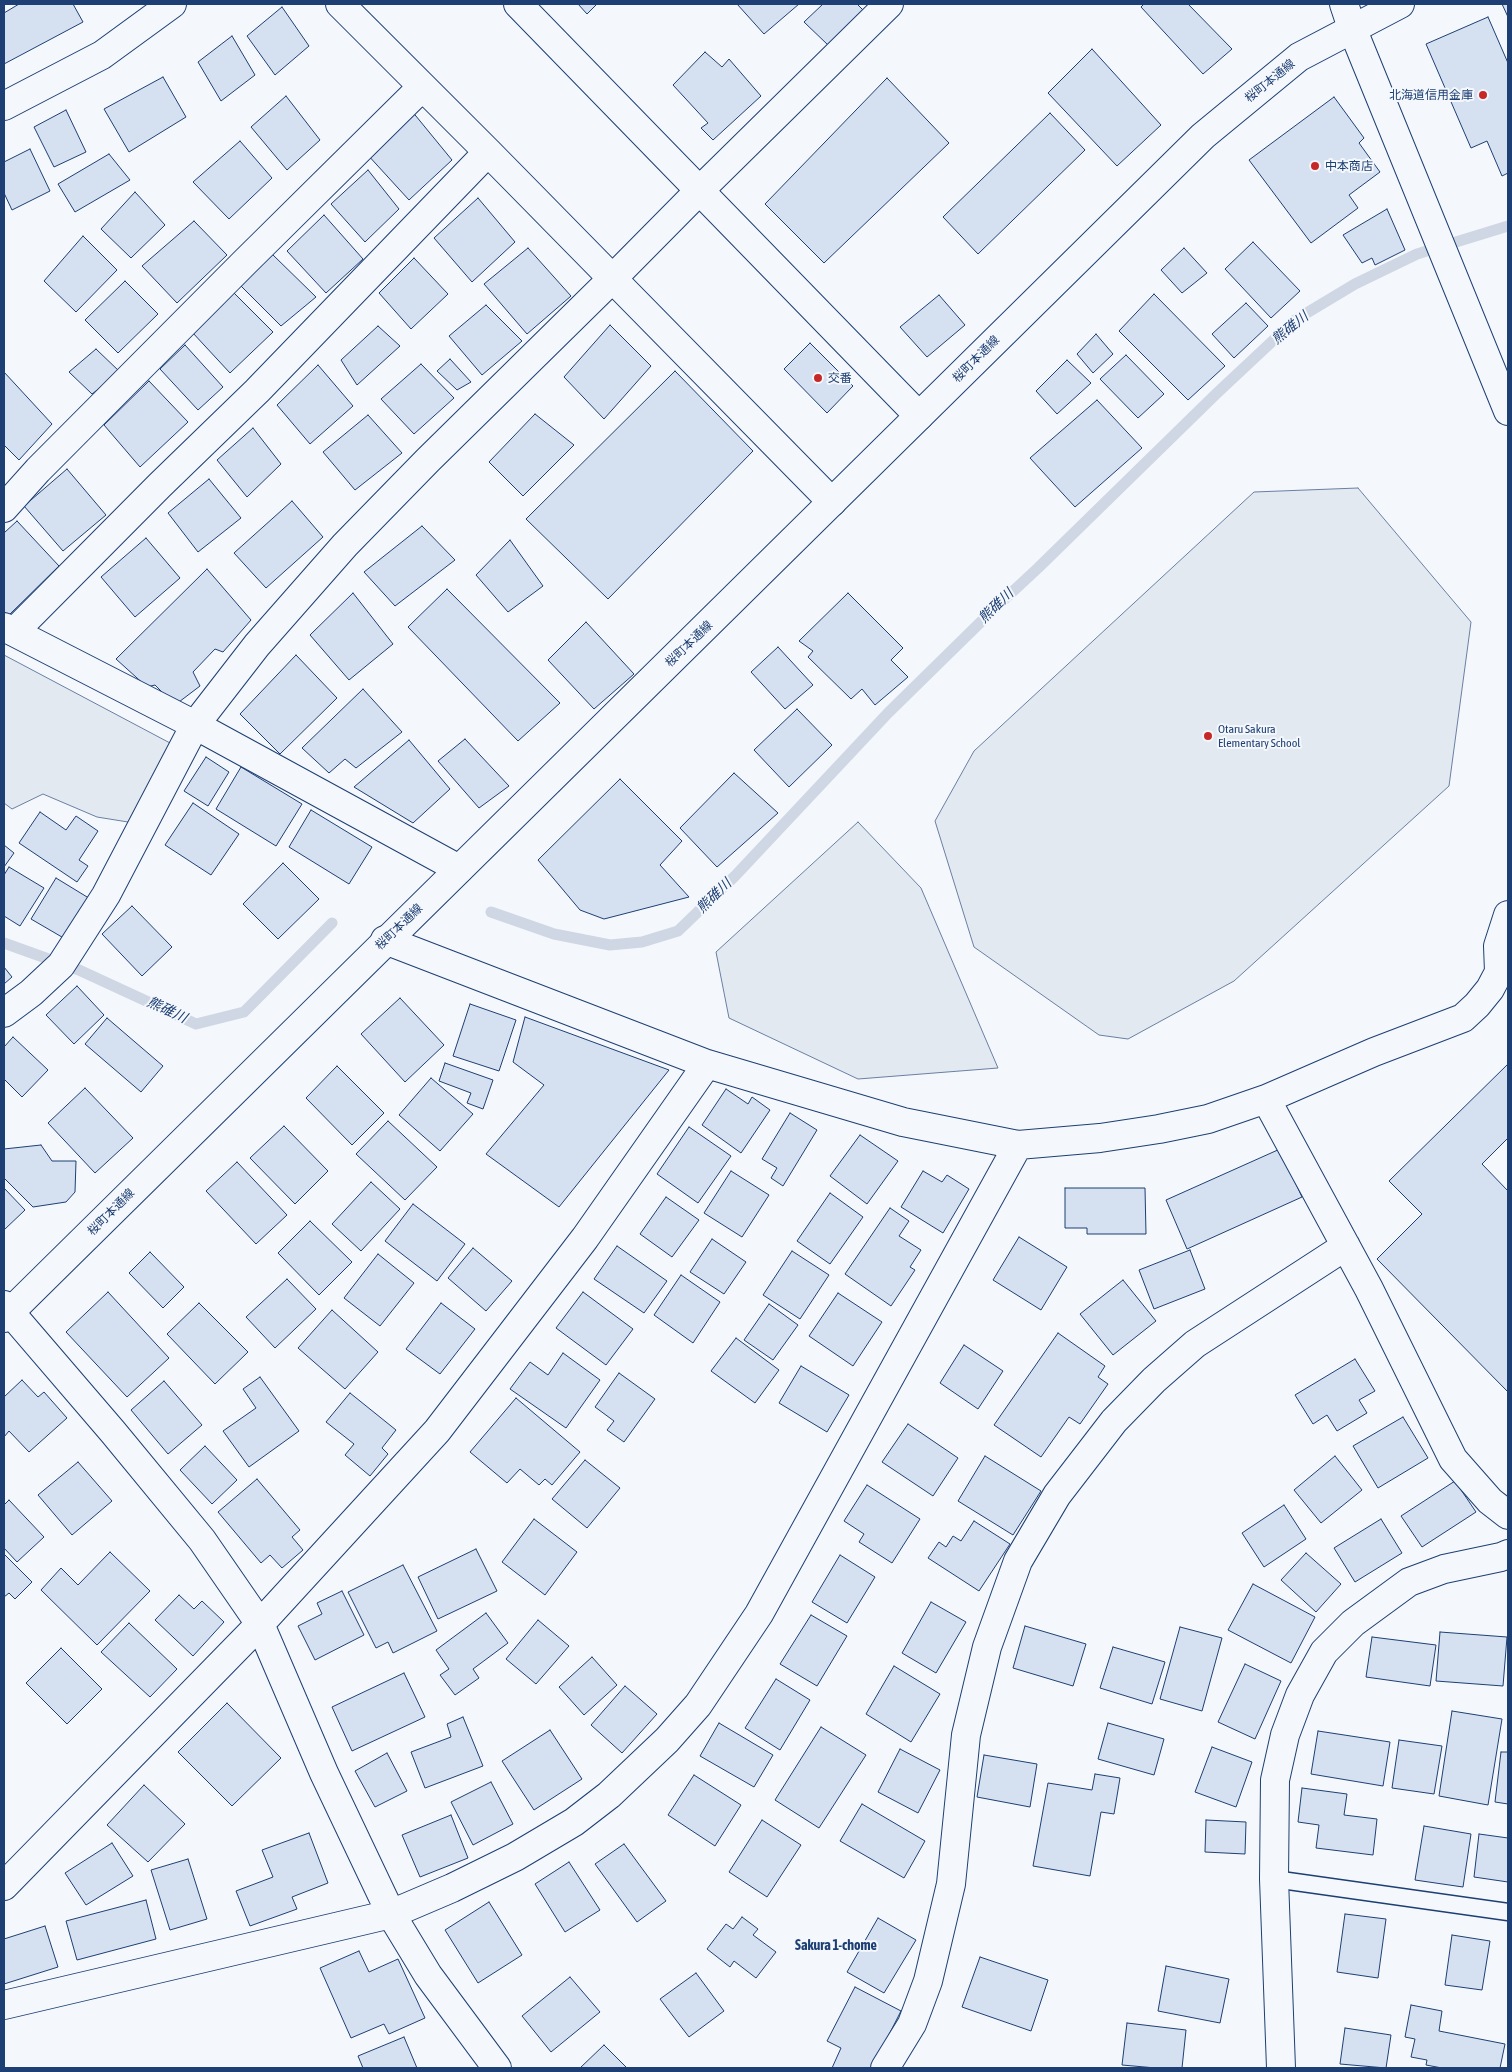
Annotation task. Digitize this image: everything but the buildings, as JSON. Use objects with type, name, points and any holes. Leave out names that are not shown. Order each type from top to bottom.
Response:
[{"type":"street","points":[[4,106],[102,54],[172,4]]},
{"type":"street","points":[[340,4],[832,502]]},
{"type":"street","points":[[518,4],[919,416]]},
{"type":"street","points":[[4,1012],[31,993],[66,957],[106,895],[194,725],[257,646],[345,546],[428,460],[889,4]]},
{"type":"street","name":"桜町本通線","points":[[6,1312],[385,940],[460,869],[1203,136],[1348,16],[1400,4]]},
{"type":"street","points":[[1348,16],[1508,411]]},
{"type":"street","points":[[4,508],[38,470],[422,87]]},
{"type":"street","points":[[460,869],[194,725],[9,630],[257,391],[488,152]]},
{"type":"street","points":[[385,940],[707,1064],[903,1122],[1018,1146],[1100,1138],[1208,1119],[1266,1099],[1374,1052],[1463,1018],[1477,1005],[1499,972],[1498,946],[1508,915]]},
{"type":"street","points":[[4,1886],[260,1624],[437,1431],[585,1238],[707,1064]]},
{"type":"street","points":[[1266,1099],[1346,1246],[1453,1459],[1490,1501],[1508,1515]]},
{"type":"street","points":[[4,2005],[391,1914],[452,1888],[515,1857],[574,1822],[609,1795],[667,1740],[698,1705],[759,1614],[1018,1146]]},
{"type":"street","points":[[885,2068],[912,2024],[928,1981],[951,1884],[966,1735],[987,1647],[1018,1561],[1057,1495],[1114,1421],[1154,1380],[1195,1344],[1346,1246]]},
{"type":"street","points":[[6,1312],[114,1432],[202,1540],[260,1624],[331,1789],[391,1914],[428,1975],[497,2068]]},
{"type":"street","points":[[1281,2068],[1274,1879],[1274,1780],[1286,1735],[1300,1695],[1324,1652],[1353,1623],[1409,1582],[1444,1569],[1508,1554]]},
{"type":"lane","points":[[1274,1879],[1508,1912]]},
{"type":"shaded area","points":[[1358,488],[1471,622],[1449,786],[1234,981],[1128,1039],[1099,1035],[974,947],[935,821],[974,751],[1254,492]]},
{"type":"shaded area","points":[[4,655],[170,743],[145,803],[128,822],[97,817],[43,794],[12,809],[4,803]]},
{"type":"shaded area","points":[[858,822],[921,888],[998,1068],[858,1079],[729,1018],[716,952]]},
{"type":"waterway","name":"熊碓川","points":[[491,912],[554,934],[610,945],[642,942],[678,931],[735,876],[888,713],[1216,394],[1295,320],[1355,284],[1417,254],[1508,226]]},
{"type":"waterway","name":"熊碓川","points":[[4,943],[79,970],[196,1024],[244,1012],[332,923]]},
{"type":"place","name":"北海道信用金庫","points":[[1483,95]]},
{"type":"place","name":"中本商店","points":[[1315,166]]},
{"type":"place","name":"交番","points":[[818,378]]},
{"type":"place","name":"Otaru Sakura Elementary School","points":[[1208,736]]},
{"type":"district","name":"Sakura 1-chome","points":[[836,1946]]}]
